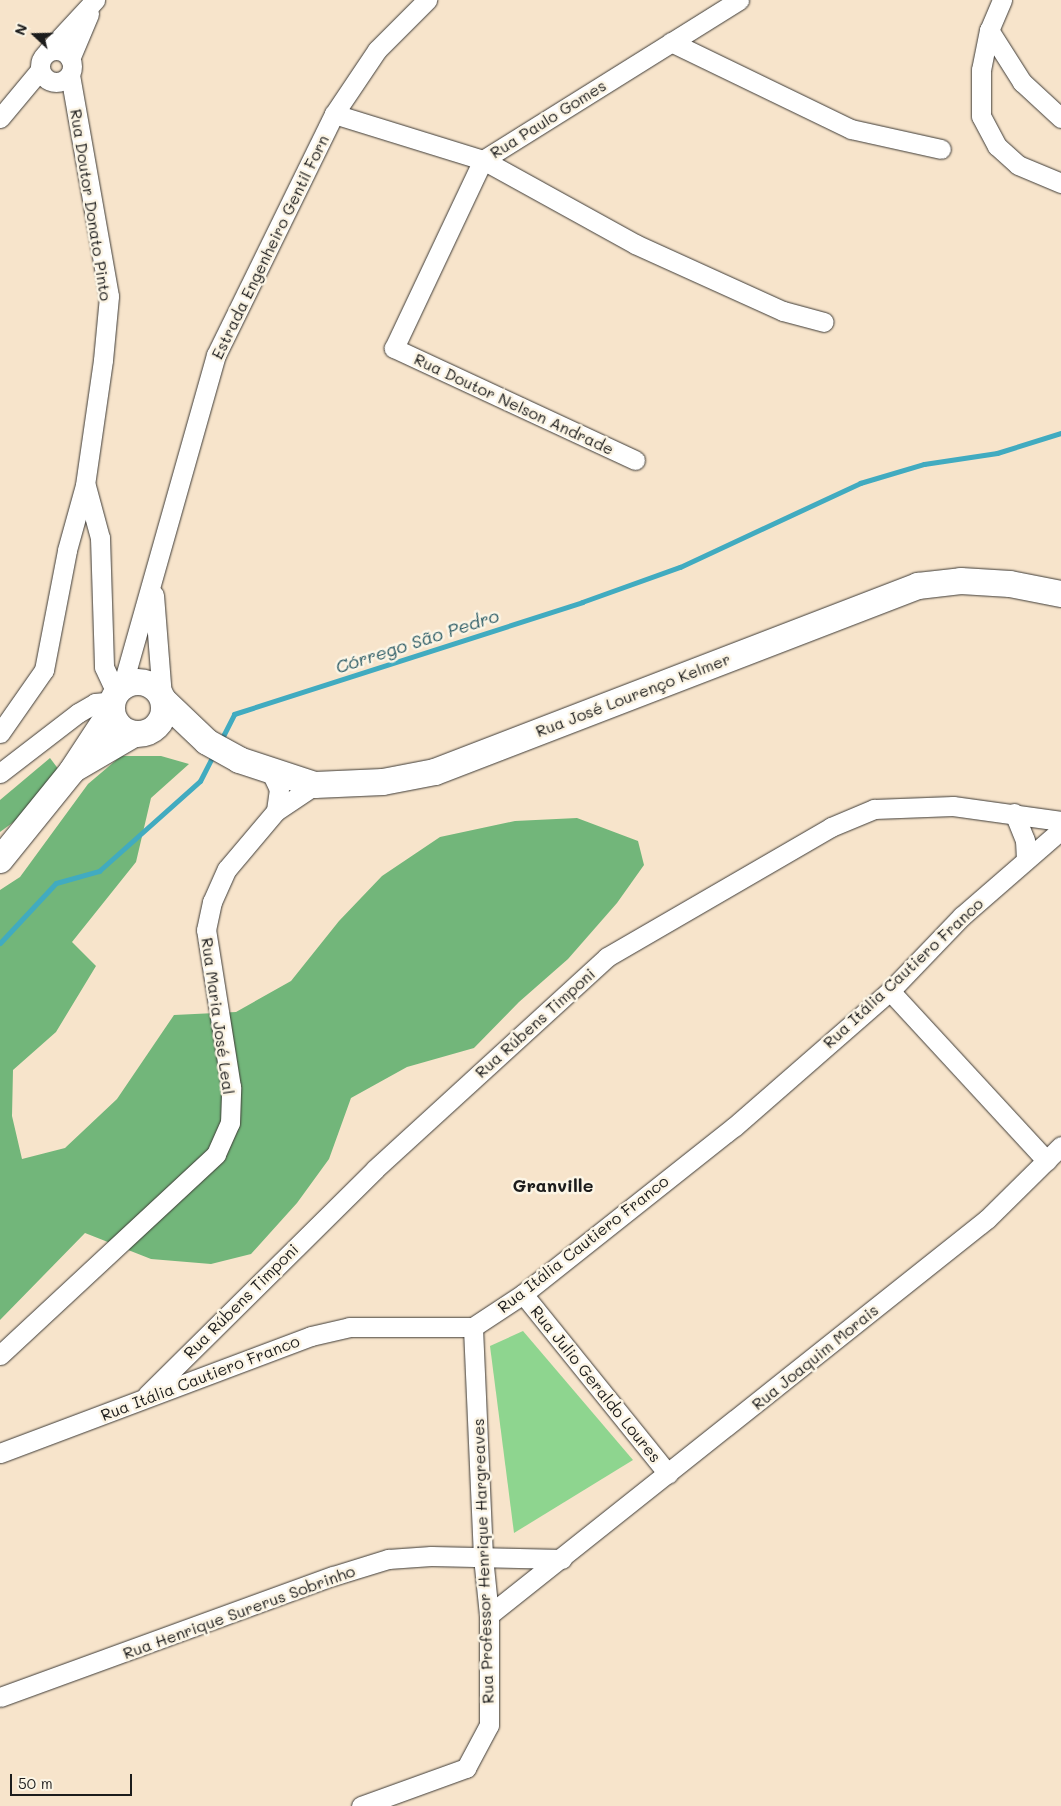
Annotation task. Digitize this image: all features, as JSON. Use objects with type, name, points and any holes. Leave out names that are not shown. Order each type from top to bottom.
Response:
[{"type":"main road","name":"Rua José Lourenço Kelmer","points":[[163,699],[208,742],[239,760],[315,785],[383,782],[435,772],[918,586],[961,581],[1010,584],[1061,594]]},
{"type":"main road","points":[[131,682],[149,683],[163,699],[163,718],[143,733],[119,726],[116,698],[131,682]]},
{"type":"main road","name":"Estrada Engenheiro Gentil Forn","points":[[0,860],[72,771],[116,698]]},
{"type":"main road","name":"Estrada Engenheiro Gentil Forn","points":[[72,771],[143,733]]},
{"type":"main road","name":"Rua José Lourenço Kelmer","points":[[143,733],[208,742]]},
{"type":"street","points":[[0,118],[40,70],[40,60],[95,0]]},
{"type":"street","points":[[40,70],[54,82],[70,66],[95,0]]},
{"type":"street","name":"Estrada Engenheiro Gentil Forn","points":[[116,698],[154,581],[216,356],[334,114],[376,50],[426,0]]},
{"type":"street","name":"Rua Paulo Gomes","points":[[394,348],[483,160],[739,0]]},
{"type":"street","points":[[1002,0],[989,30],[982,70],[981,116],[997,146],[1018,165],[1061,183]]},
{"type":"street","points":[[989,30],[1022,82],[1061,118]]},
{"type":"street","points":[[671,42],[851,129],[940,149]]},
{"type":"street","points":[[47,52],[63,51],[70,66]]},
{"type":"street","name":"Rua Doutor Donato Pinto","points":[[0,733],[44,670],[67,550],[85,485],[109,296],[70,66]]},
{"type":"street","points":[[334,114],[483,160],[635,244],[783,311],[824,322]]},
{"type":"street","name":"Rua Doutor Nelson Andrade","points":[[394,348],[635,460]]},
{"type":"street","name":"Rua Doutor Donato Pinto","points":[[85,485],[100,538],[104,667],[116,698]]},
{"type":"street","name":"Estrada Engenheiro Gentil Forn","points":[[154,581],[163,699]]},
{"type":"street","points":[[0,773],[78,713],[96,703],[116,698]]},
{"type":"street","points":[[270,770],[278,789],[276,811]]},
{"type":"street","name":"Rua Maria José Leal","points":[[0,1355],[216,1154],[230,1123],[231,1087],[206,930],[212,902],[227,869],[276,811],[315,785]]},
{"type":"street","name":"Rua Rúbens Timponi","points":[[142,1399],[375,1169],[607,957],[831,827],[874,809],[953,806],[1061,821]]},
{"type":"street","points":[[1014,813],[1025,840],[1026,858]]},
{"type":"street","name":"Rua Itália Cautiero Franco","points":[[0,1452],[311,1336],[349,1328],[473,1327],[523,1294],[734,1127],[890,990],[962,916],[1026,858],[1061,830]]},
{"type":"street","points":[[890,990],[1048,1161]]},
{"type":"street","name":"Rua Joaquim Morais","points":[[488,1615],[562,1559],[987,1219],[1048,1161],[1061,1146]]},
{"type":"street","name":"Rua Julio Geraldo Loures","points":[[523,1294],[668,1474]]},
{"type":"street","name":"Rua Professor Henrique Hargreaves","points":[[361,1806],[466,1768],[489,1725],[488,1615],[483,1557],[473,1327]]},
{"type":"street","points":[[483,1557],[562,1559]]},
{"type":"street","name":"Rua Henrique Surerus Sobrinho","points":[[0,1696],[333,1576],[388,1559],[483,1557]]},
{"type":"green space","points":[[121,756],[161,756],[189,764],[151,798],[136,862],[72,942],[96,966],[56,1032],[13,1070],[12,1116],[22,1159],[65,1148],[117,1099],[174,1015],[236,1012],[291,981],[339,921],[382,876],[440,837],[515,821],[577,818],[638,841],[644,865],[617,903],[568,959],[519,1002],[474,1048],[407,1067],[351,1098],[329,1159],[297,1203],[251,1254],[211,1264],[151,1259],[85,1233],[0,1320],[0,890],[20,877],[88,784]]},
{"type":"green space","points":[[50,758],[59,770],[15,821],[0,832],[0,800]]},
{"type":"green space","points":[[523,1331],[633,1460],[514,1533],[490,1346]]},
{"type":"waterway","name":"Córrego São Pedro","points":[[220,742],[234,714],[582,602],[680,567],[860,483],[924,464],[997,453],[1061,433]]},
{"type":"waterway","name":"Córrego São Pedro","points":[[0,943],[56,883],[99,871],[200,781],[214,754]]},
{"type":"district","name":"Granville","points":[[553,1185]]}]
